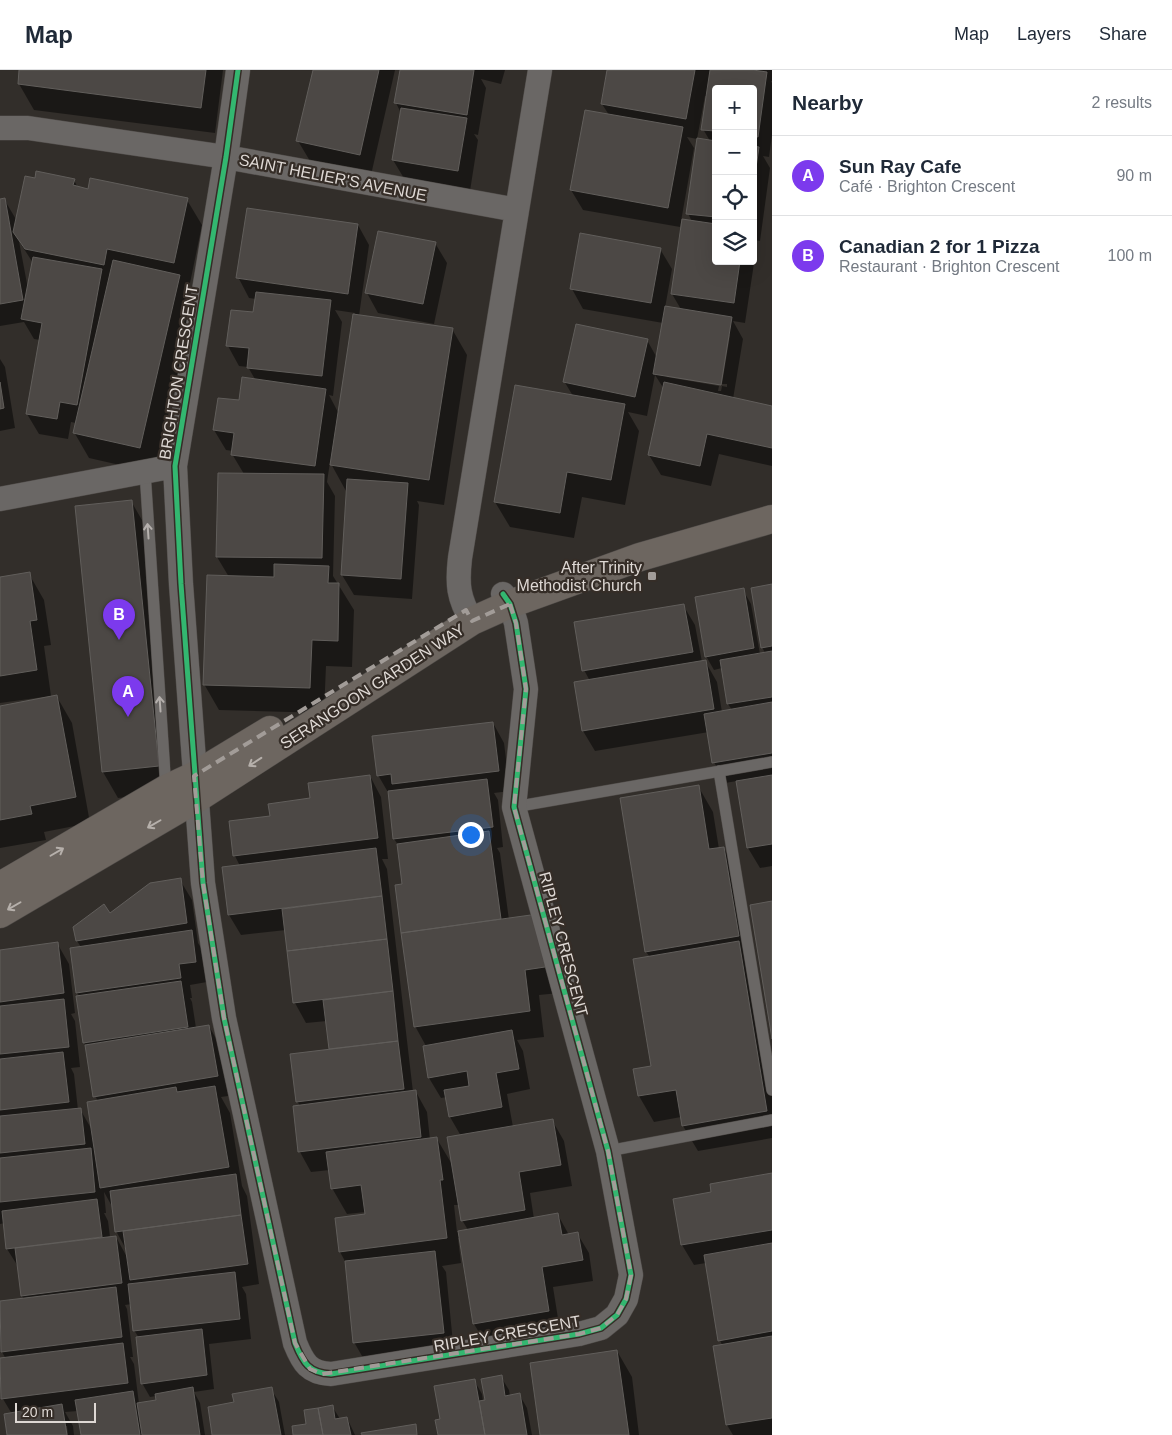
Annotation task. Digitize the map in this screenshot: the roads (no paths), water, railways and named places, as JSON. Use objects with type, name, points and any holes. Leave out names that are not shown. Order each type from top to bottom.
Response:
[{"type":"street","name":"BRIGHTON CRESCENT","points":[[195,788],[175,466],[226,157],[238,70]]},
{"type":"street","points":[[469,616],[460,595],[458,579],[460,558],[540,70]]},
{"type":"street","name":"SAINT HELIER'S AVENUE","points":[[0,128],[28,128],[226,157],[517,210]]},
{"type":"street","points":[[0,499],[175,466]]},
{"type":"street","name":"SERANGOON GARDEN WAY","points":[[0,914],[195,788],[469,616],[594,558],[772,504]]},
{"type":"street","name":"SERANGOON GARDEN WAY","points":[[506,599],[640,557],[772,519]]},
{"type":"street","name":"RIPLEY CRESCENT","points":[[195,788],[203,884],[224,1018],[295,1343],[301,1357],[310,1369],[322,1374],[331,1374],[579,1334],[601,1328],[618,1315],[626,1299],[631,1276],[608,1151],[514,808],[526,689],[516,623],[506,599]]},
{"type":"street","name":"SERANGOON GARDEN WAY","points":[[0,886],[166,788],[195,788]]},
{"type":"lane","points":[[145,472],[166,788]]},
{"type":"lane","points":[[514,808],[772,762]]},
{"type":"lane","points":[[719,772],[772,1090]]},
{"type":"lane","points":[[608,1151],[772,1120]]},
{"type":"place","name":"After Trinity Methodist Church","points":[[652,576]]},
{"type":"place","name":"Canadian 2 for 1 Pizza","points":[[119,640]]},
{"type":"place","name":"Sun Ray Cafe","points":[[128,717]]}]
